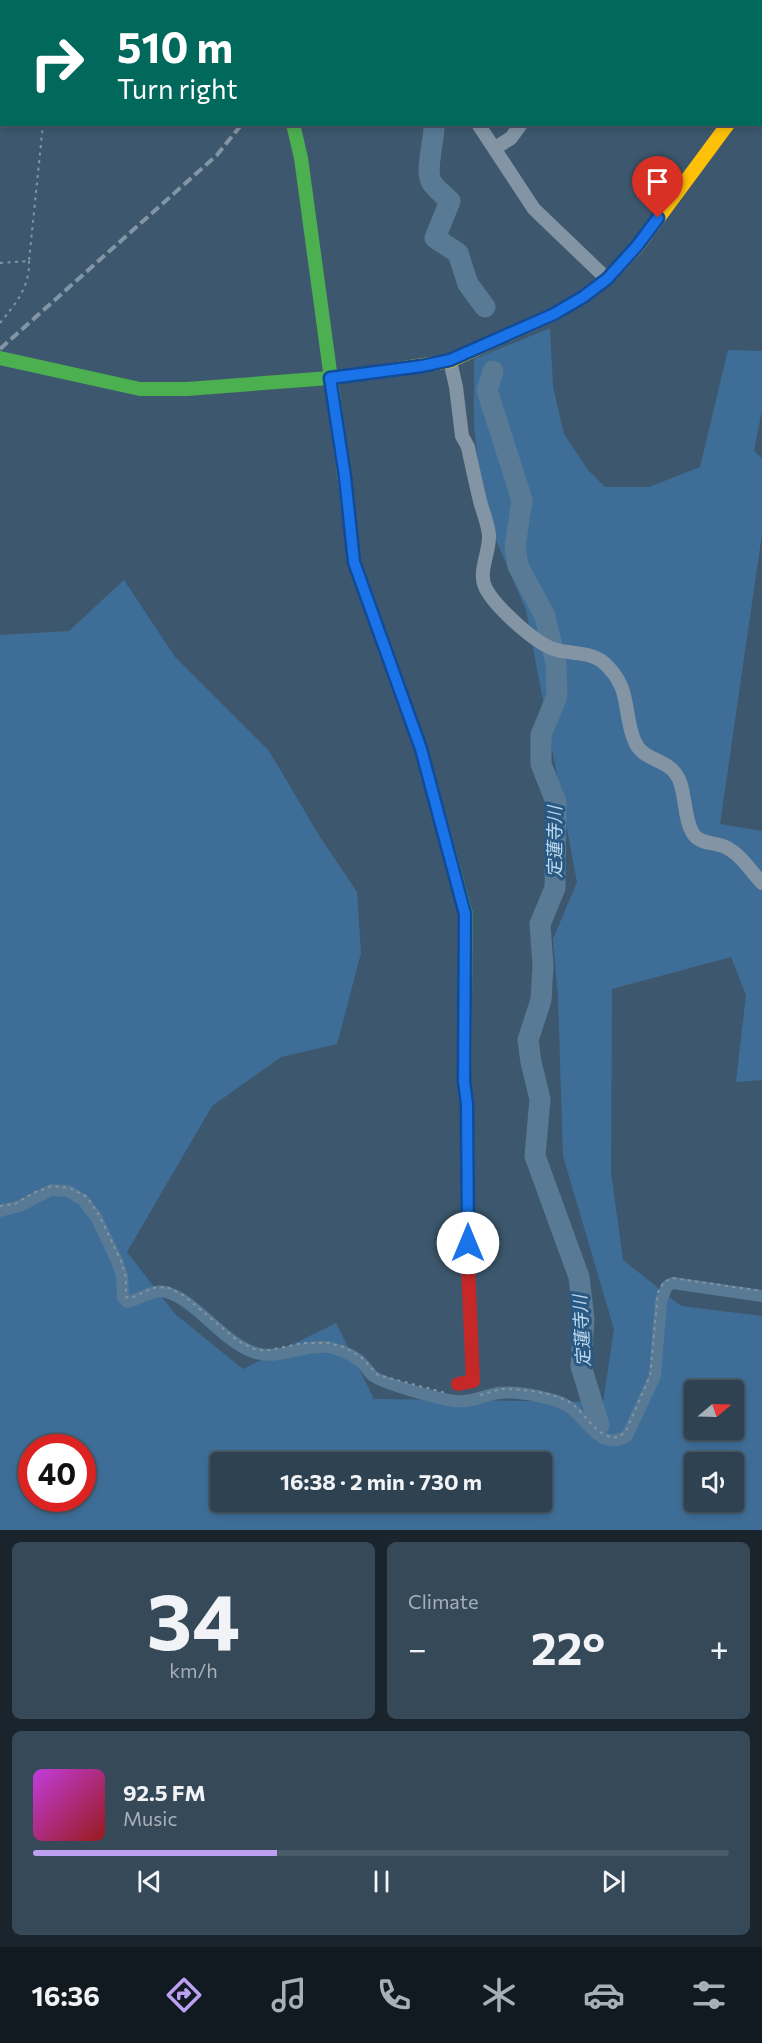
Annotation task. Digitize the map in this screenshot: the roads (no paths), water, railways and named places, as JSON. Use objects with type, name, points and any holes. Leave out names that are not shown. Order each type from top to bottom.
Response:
[{"type":"street","points":[[293,126],[301,158],[345,477],[354,562],[421,749],[465,914],[464,1081],[467,1104],[468,1285],[473,1381],[456,1390]]},
{"type":"street","points":[[479,126],[534,209],[607,279]]},
{"type":"street","points":[[495,148],[511,138],[519,126]]},
{"type":"street","points":[[0,358],[72,376],[140,389],[187,389],[330,378],[450,360],[554,314],[607,279],[637,246],[727,126]]},
{"type":"street","points":[[450,360],[462,436],[468,447],[489,535],[482,576],[490,596],[537,642],[558,651],[594,657],[604,663],[623,691],[632,732],[639,749],[645,755],[664,762],[675,773],[695,836],[699,840],[720,844],[729,849],[762,883]]},
{"type":"waterway","name":"定蓮寺川","points":[[434,126],[429,163],[430,178],[434,186],[450,201],[435,238],[458,253],[468,284],[485,307]]},
{"type":"waterway","name":"定蓮寺川","points":[[493,371],[487,390],[522,500],[515,547],[518,566],[545,616],[556,664],[557,696],[541,735],[541,764],[556,802],[555,888],[540,924],[543,966],[541,1000],[528,1040],[540,1099],[535,1156],[579,1277],[584,1319],[581,1366],[599,1425]]},
{"type":"waterway","points":[[0,1211],[20,1206],[51,1190],[68,1191],[83,1200],[96,1217],[117,1261],[122,1276],[123,1298],[127,1302],[151,1293],[166,1292],[188,1304],[233,1341],[256,1353],[274,1355],[328,1347],[354,1357],[373,1376],[388,1383],[455,1401],[467,1401],[506,1393],[543,1397],[567,1406],[591,1429],[607,1439],[616,1440],[627,1436],[655,1376],[661,1301],[667,1286],[673,1283],[762,1296]]},
{"type":"railway","points":[[0,349],[217,155],[240,126]]}]
